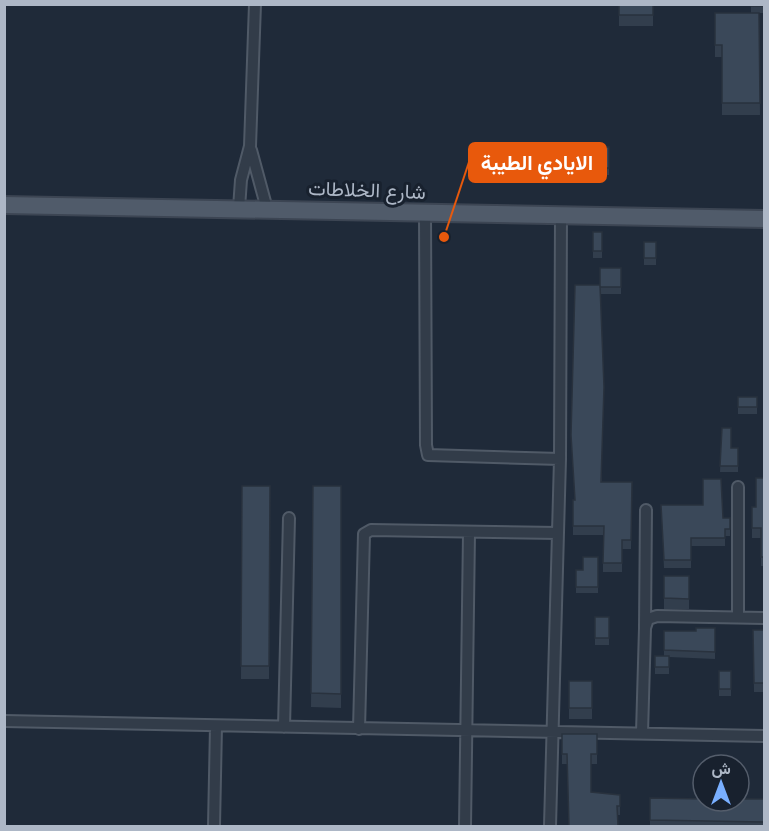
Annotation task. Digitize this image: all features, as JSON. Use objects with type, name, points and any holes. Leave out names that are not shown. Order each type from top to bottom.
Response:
[{"type":"main road","name":"شارع الخلاطات","points":[[4,205],[765,219]]},
{"type":"street","points":[[239,208],[241,180],[250,147],[255,4]]},
{"type":"street","points":[[250,147],[267,209]]},
{"type":"street","points":[[425,213],[426,445],[428,454],[560,459]]},
{"type":"street","points":[[550,826],[560,459],[561,215]]},
{"type":"street","points":[[738,487],[738,617]]},
{"type":"street","points":[[642,734],[646,510]]},
{"type":"street","points":[[284,727],[289,518]]},
{"type":"street","points":[[359,729],[364,534],[371,530],[558,533]]},
{"type":"street","points":[[465,826],[469,533]]},
{"type":"street","points":[[645,628],[648,619],[657,616],[765,618]]},
{"type":"street","points":[[4,721],[765,736]]},
{"type":"street","points":[[214,826],[216,726]]},
{"type":"building","points":[[619,4],[653,4],[653,15],[619,15]]},
{"type":"building","points":[[751,4],[763,4],[763,6],[751,6]]},
{"type":"building","points":[[715,13],[759,13],[760,103],[722,103],[722,45],[715,45]]},
{"type":"building","points":[[587,147],[609,147],[609,168],[587,168]]},
{"type":"building","points":[[593,232],[602,232],[602,251],[593,251]]},
{"type":"building","points":[[644,242],[656,242],[656,258],[644,258]]},
{"type":"building","points":[[600,268],[621,268],[621,287],[600,287]]},
{"type":"building","points":[[575,285],[600,285],[604,387],[601,482],[632,482],[631,540],[622,540],[622,563],[603,563],[604,526],[573,526],[573,500],[575,500],[571,435]]},
{"type":"building","points":[[738,397],[757,397],[757,407],[738,407]]},
{"type":"building","points":[[722,428],[731,428],[731,448],[738,448],[738,466],[720,466]]},
{"type":"building","points":[[756,478],[765,478],[765,557],[761,557],[761,528],[752,528],[752,507],[756,507]]},
{"type":"building","points":[[703,479],[721,479],[723,518],[730,518],[730,529],[725,529],[725,538],[691,538],[691,560],[664,560],[661,505],[703,505]]},
{"type":"building","points":[[242,486],[270,486],[269,666],[241,666]]},
{"type":"building","points":[[313,486],[341,486],[341,694],[311,693]]},
{"type":"building","points":[[583,557],[598,557],[598,587],[576,587],[576,570],[583,570]]},
{"type":"building","points":[[664,576],[689,576],[689,599],[664,598]]},
{"type":"building","points":[[595,617],[609,617],[609,638],[595,638]]},
{"type":"building","points":[[696,628],[715,628],[715,652],[664,650],[664,631],[696,631]]},
{"type":"building","points":[[753,630],[765,630],[765,683],[754,683]]},
{"type":"building","points":[[655,656],[669,656],[669,667],[655,667]]},
{"type":"building","points":[[719,671],[731,671],[731,689],[719,689]]},
{"type":"building","points":[[569,681],[592,681],[592,708],[569,708]]},
{"type":"building","points":[[562,734],[597,734],[597,754],[591,754],[591,792],[620,795],[620,806],[617,806],[618,826],[569,826],[567,754],[562,754]]},
{"type":"building","points":[[650,798],[691,799],[691,813],[751,813],[751,799],[765,799],[765,822],[650,820]]},
{"type":"place","name":"الايادي الطيبة","points":[[444,237]]}]
